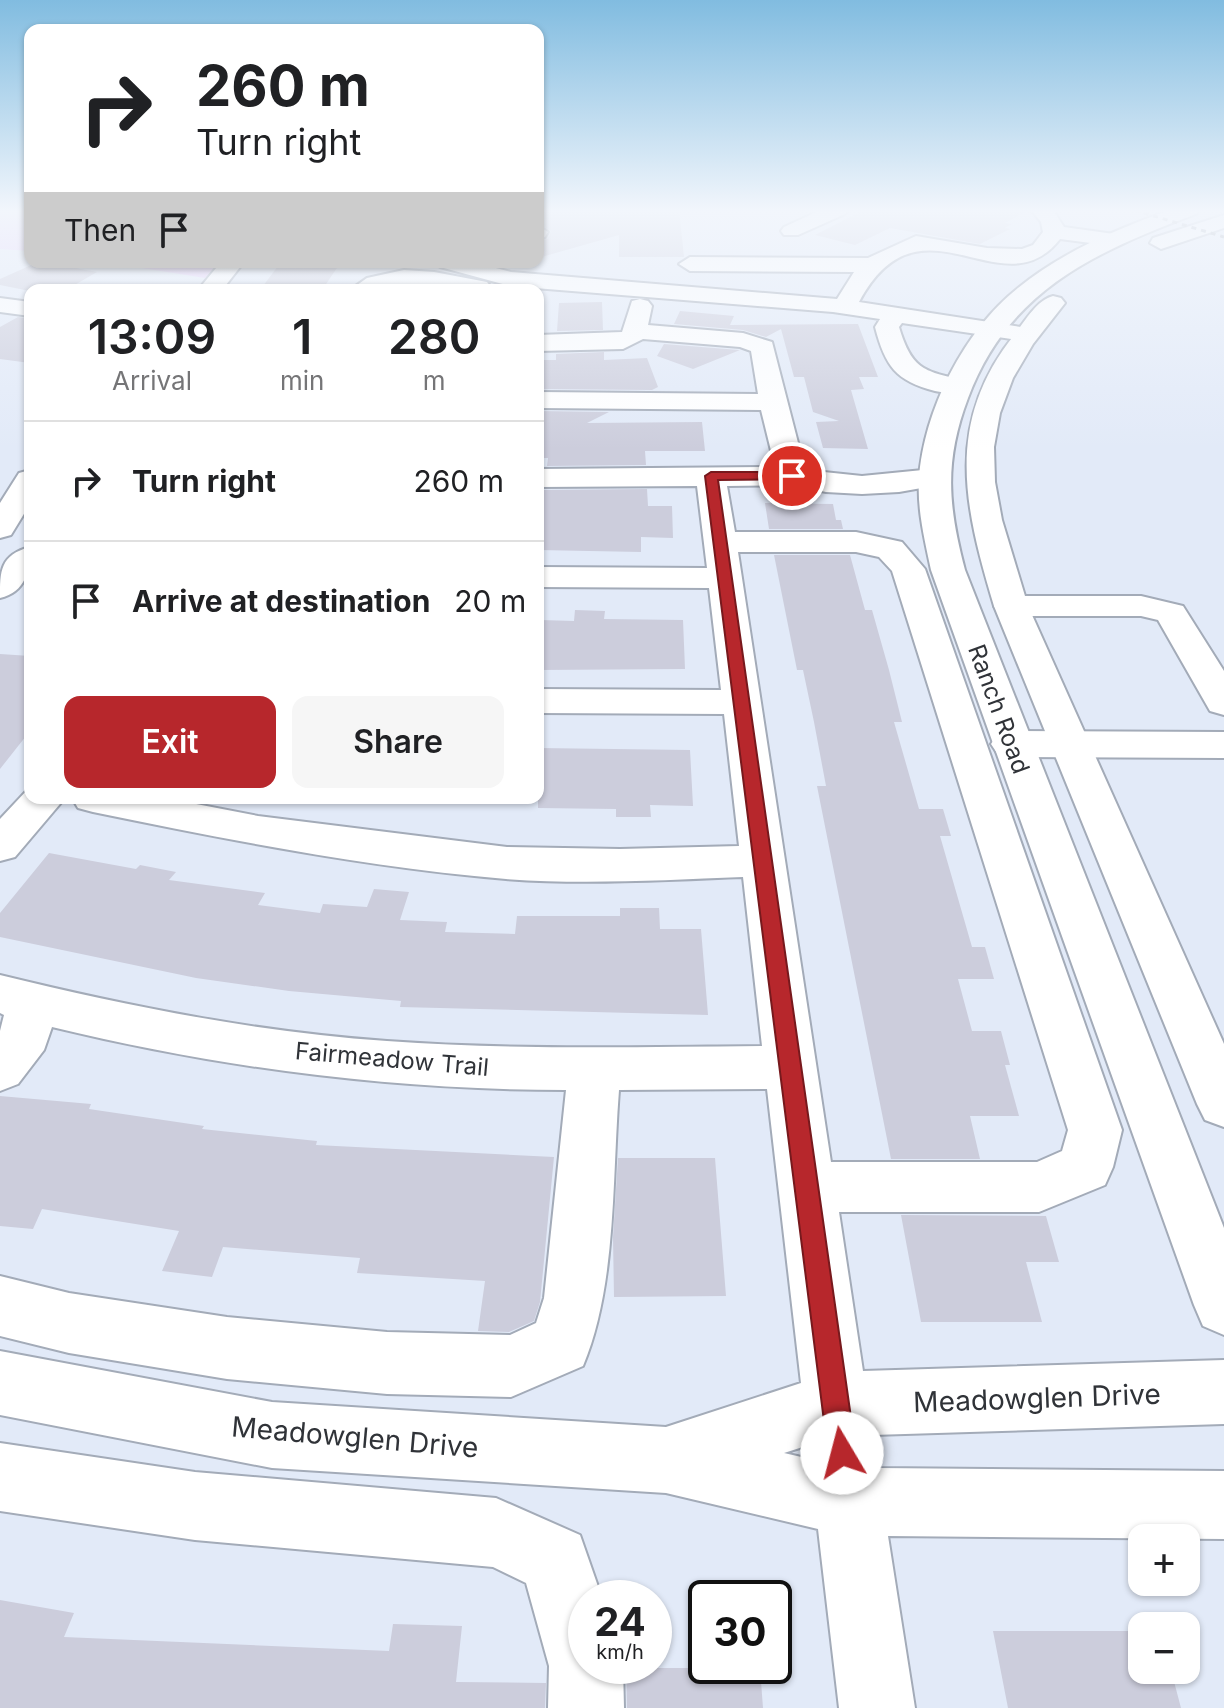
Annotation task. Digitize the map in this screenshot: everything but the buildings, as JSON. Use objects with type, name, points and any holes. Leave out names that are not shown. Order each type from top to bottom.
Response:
[{"type":"street","points":[[644,290],[845,306],[1009,332]]},
{"type":"street","points":[[544,343],[607,344],[633,336],[636,315],[648,290]]},
{"type":"street","points":[[845,306],[855,290]]},
{"type":"street","name":"Ranch Road","points":[[1033,290],[1007,309],[1009,332],[1000,376],[986,413],[978,456],[978,480],[987,533],[1011,606],[1224,1104]]},
{"type":"street","name":"Ranch Road","points":[[1073,290],[1009,332],[957,387],[933,478],[948,570],[1224,1305]]},
{"type":"street","points":[[0,305],[24,308]]},
{"type":"street","points":[[544,334],[547,306]]},
{"type":"street","points":[[897,313],[887,327],[907,372],[923,381],[957,387]]},
{"type":"street","points":[[634,331],[743,340],[763,347],[792,476]]},
{"type":"street","points":[[544,400],[773,402]]},
{"type":"street","points":[[711,476],[877,1708]]},
{"type":"street","points":[[544,478],[792,476],[815,483],[904,484],[933,478],[978,480]]},
{"type":"street","points":[[0,528],[24,489]]},
{"type":"street","points":[[544,576],[721,560],[856,542],[890,549],[908,569],[1095,1130],[1085,1167],[1039,1187],[806,1187]]},
{"type":"street","points":[[0,588],[24,560]]},
{"type":"street","points":[[1011,606],[1141,606],[1171,613],[1224,703]]},
{"type":"street","points":[[544,701],[740,702]]},
{"type":"street","points":[[1011,744],[1224,745]]},
{"type":"street","points":[[0,846],[38,804]]},
{"type":"street","points":[[123,804],[258,831],[507,863],[620,865],[762,861]]},
{"type":"street","points":[[0,1069],[26,1035],[16,998]]},
{"type":"street","name":"Fairmeadow Trail","points":[[16,998],[184,1035],[329,1057],[519,1069],[790,1067]]},
{"type":"street","points":[[0,1306],[69,1323],[227,1348],[387,1363],[511,1366],[561,1344],[574,1298],[594,1069]]},
{"type":"street","name":"Meadowglen Drive","points":[[0,1383],[272,1435],[666,1460],[849,1502],[1224,1505]]},
{"type":"street","name":"Meadowglen Drive","points":[[666,1460],[835,1404],[1224,1392]]},
{"type":"street","points":[[0,1477],[195,1506],[496,1533],[555,1560],[586,1666],[586,1708]]},
{"type":"route","points":[[792,476],[711,476],[842,1453]]}]
